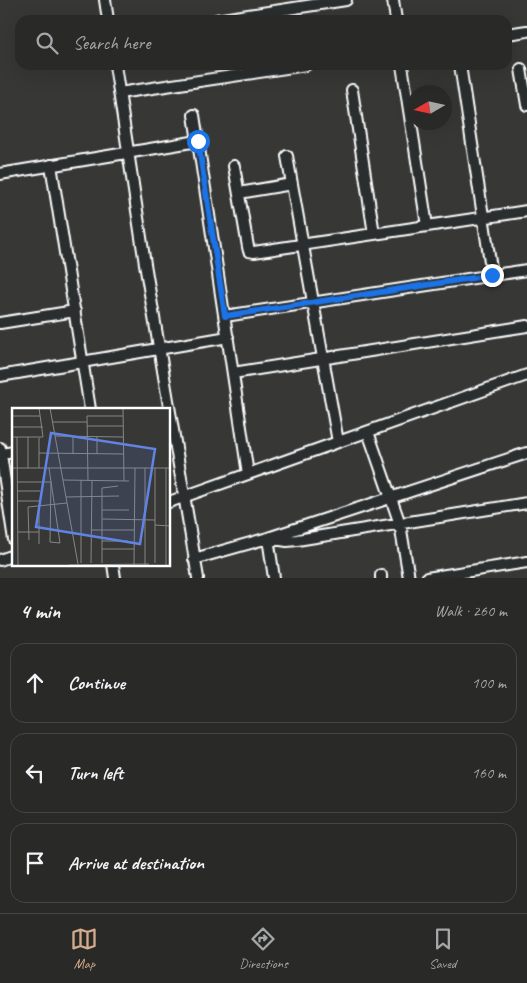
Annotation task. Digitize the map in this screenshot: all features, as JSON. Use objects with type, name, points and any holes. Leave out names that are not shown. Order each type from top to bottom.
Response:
[{"type":"street","points":[[105,0],[107,15]]},
{"type":"street","points":[[248,15],[346,0]]},
{"type":"street","points":[[392,0],[395,15]]},
{"type":"street","points":[[512,33],[527,31]]},
{"type":"street","points":[[521,69],[527,105]]},
{"type":"street","points":[[116,70],[170,408]]},
{"type":"street","points":[[119,94],[274,70]]},
{"type":"street","points":[[403,70],[427,226]]},
{"type":"street","points":[[461,70],[492,275]]},
{"type":"street","points":[[352,90],[374,234]]},
{"type":"street","points":[[194,115],[248,474]]},
{"type":"street","points":[[0,174],[198,141]]},
{"type":"street","points":[[286,156],[338,442]]},
{"type":"street","points":[[51,165],[90,408]]},
{"type":"street","points":[[234,166],[249,251],[254,252],[527,211]]},
{"type":"street","points":[[239,193],[292,184]]},
{"type":"street","points":[[225,316],[527,270]]},
{"type":"street","points":[[0,323],[75,311]]},
{"type":"street","points":[[233,373],[527,326]]},
{"type":"street","points":[[0,376],[228,337]]},
{"type":"street","points":[[170,502],[527,375]]},
{"type":"street","points":[[170,411],[198,578]]},
{"type":"street","points":[[368,432],[400,524],[410,578]]},
{"type":"street","points":[[0,451],[12,527]]},
{"type":"street","points":[[194,559],[268,538],[527,453]]},
{"type":"street","points":[[268,538],[297,540],[527,503]]},
{"type":"street","points":[[268,538],[274,578]]},
{"type":"street","points":[[0,560],[12,556]]},
{"type":"street","points":[[427,578],[527,562]]},
{"type":"route","points":[[198,141],[225,316],[492,275]]}]
